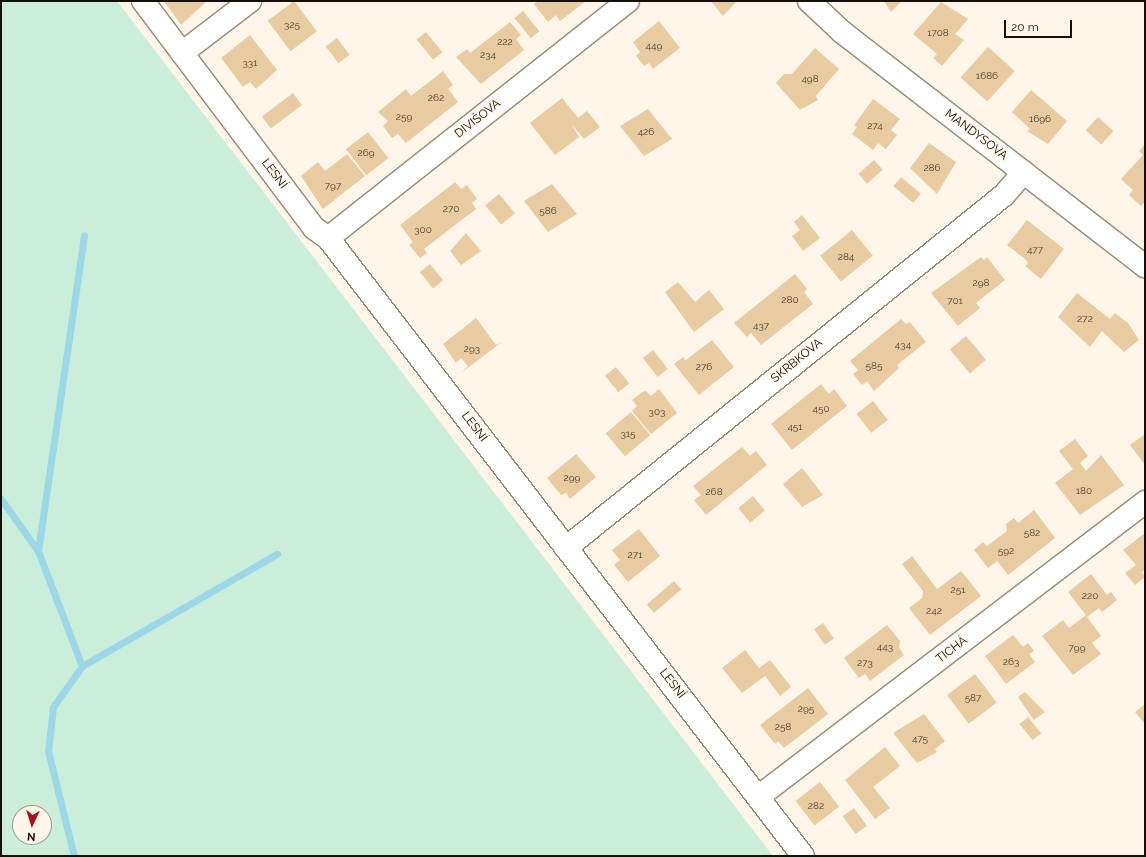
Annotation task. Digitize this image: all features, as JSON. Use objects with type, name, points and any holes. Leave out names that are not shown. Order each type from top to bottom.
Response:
[{"type":"street","name":"LESNÍ","points":[[144,1],[314,228],[328,238],[803,856]]},
{"type":"street","points":[[182,53],[250,1]]},
{"type":"street","name":"DIVIŠOVA","points":[[328,238],[628,1]]},
{"type":"street","name":"MANDYSOVA","points":[[809,1],[842,32],[1024,172],[1143,260]]},
{"type":"street","name":"SKRBKOVA","points":[[566,548],[1004,195],[1024,172]]},
{"type":"street","name":"TICHÁ","points":[[758,797],[1145,502]]},
{"type":"green space","points":[[1,1],[117,1],[773,856],[1,856]]},
{"type":"building","points":[[164,1],[207,1],[181,25]]},
{"type":"building","points":[[294,1],[317,31],[291,51],[268,21]]},
{"type":"building","points":[[538,1],[586,1],[560,21],[556,15],[548,22],[534,4]]},
{"type":"building","points":[[711,1],[737,1],[723,16]]},
{"type":"building","points":[[884,1],[902,1],[891,12]]},
{"type":"building","points":[[941,2],[968,19],[955,34],[964,40],[942,66],[933,58],[937,54],[913,34]]},
{"type":"building","points":[[523,11],[539,31],[531,38],[514,18]]},
{"type":"building","points":[[659,21],[680,48],[653,69],[649,63],[644,66],[636,56],[640,52],[633,42]]},
{"type":"building","points":[[510,22],[521,35],[516,39],[524,50],[481,84],[456,57],[467,49],[470,53]]},
{"type":"building","points":[[426,32],[442,52],[433,60],[417,40]]},
{"type":"building","points":[[250,35],[277,70],[256,89],[250,82],[243,87],[221,58]]},
{"type":"building","points":[[337,38],[350,55],[338,63],[326,46]]},
{"type":"building","points":[[988,47],[1015,71],[987,102],[961,77]]},
{"type":"building","points":[[815,48],[839,69],[816,96],[818,100],[800,110],[776,83],[784,74],[792,74]]},
{"type":"building","points":[[443,71],[453,85],[448,89],[458,102],[406,143],[398,134],[392,138],[383,126],[388,121],[378,112],[406,89],[411,96]]},
{"type":"building","points":[[1031,90],[1067,121],[1048,144],[1027,131],[1030,129],[1012,112]]},
{"type":"building","points":[[293,93],[302,105],[271,128],[262,116]]},
{"type":"building","points":[[562,98],[578,118],[587,111],[600,127],[584,139],[572,125],[579,137],[555,155],[530,123]]},
{"type":"building","points":[[873,99],[900,119],[891,130],[897,135],[886,149],[878,143],[873,150],[852,134],[857,127],[854,125]]},
{"type":"building","points":[[648,109],[672,139],[644,156],[620,126]]},
{"type":"building","points":[[1098,117],[1113,131],[1101,144],[1086,130]]},
{"type":"building","points":[[368,132],[388,158],[366,175],[346,149]]},
{"type":"building","points":[[929,143],[956,162],[937,194],[910,168]]},
{"type":"building","points":[[1145,144],[1145,201],[1141,206],[1129,195],[1133,190],[1121,179],[1143,155],[1139,151]]},
{"type":"building","points":[[347,154],[365,176],[323,209],[301,176],[318,162],[325,171]]},
{"type":"building","points":[[874,160],[883,170],[867,184],[858,174]]},
{"type":"building","points":[[901,177],[921,194],[913,203],[893,186]]},
{"type":"building","points":[[455,182],[461,189],[467,185],[477,199],[472,203],[476,209],[424,249],[427,253],[420,258],[409,245],[413,242],[400,225]]},
{"type":"building","points":[[552,184],[577,214],[548,232],[524,201]]},
{"type":"building","points":[[499,194],[515,213],[501,225],[485,206]]},
{"type":"building","points":[[802,215],[820,238],[803,251],[792,236],[800,230],[794,222]]},
{"type":"building","points":[[1027,220],[1064,249],[1041,279],[1025,266],[1028,263],[1025,259],[1007,245]]},
{"type":"building","points":[[852,230],[873,256],[841,281],[820,256]]},
{"type":"building","points":[[466,233],[481,251],[461,265],[450,251]]},
{"type":"building","points":[[981,257],[984,260],[987,257],[1005,280],[976,303],[980,308],[958,326],[931,293]]},
{"type":"building","points":[[430,264],[443,280],[433,289],[420,272]]},
{"type":"building","points":[[795,274],[807,289],[804,292],[813,304],[761,345],[751,333],[747,337],[734,323]]},
{"type":"building","points":[[678,282],[695,302],[709,290],[724,309],[694,332],[665,292]]},
{"type":"building","points":[[1077,293],[1110,319],[1115,313],[1128,323],[1139,340],[1124,352],[1102,331],[1090,347],[1058,317]]},
{"type":"building","points":[[476,318],[496,345],[502,342],[461,373],[468,366],[461,358],[456,363],[443,344]]},
{"type":"building","points":[[901,319],[906,324],[910,322],[926,342],[897,365],[899,368],[874,391],[867,381],[862,385],[853,374],[858,370],[850,361]]},
{"type":"building","points":[[966,336],[986,360],[970,373],[950,349]]},
{"type":"building","points":[[712,340],[734,367],[699,395],[674,364],[683,357],[686,360]]},
{"type":"building","points":[[653,350],[668,369],[658,377],[643,358]]},
{"type":"building","points":[[616,367],[629,383],[618,392],[605,376]]},
{"type":"building","points":[[821,384],[829,394],[834,389],[847,406],[792,450],[771,424]]},
{"type":"building","points":[[659,389],[677,413],[651,434],[632,411],[637,406],[632,400],[642,392],[646,391],[651,396]]},
{"type":"building","points":[[873,401],[888,420],[871,433],[856,414]]},
{"type":"building","points":[[631,412],[650,435],[625,456],[606,433]]},
{"type":"building","points":[[1145,434],[1145,465],[1130,445]]},
{"type":"building","points":[[1075,439],[1088,456],[1080,463],[1086,471],[1101,455],[1124,485],[1080,515],[1055,483],[1073,469],[1059,451]]},
{"type":"building","points":[[742,447],[750,456],[756,451],[767,465],[706,515],[694,500],[701,495],[693,486]]},
{"type":"building","points":[[576,454],[596,477],[570,499],[566,493],[561,495],[547,478]]},
{"type":"building","points":[[802,468],[823,495],[802,507],[783,484]]},
{"type":"building","points":[[753,496],[765,511],[750,523],[738,508]]},
{"type":"building","points":[[1034,510],[1055,538],[1008,575],[997,561],[988,568],[974,550],[983,542],[987,546],[1007,531],[1006,524],[1014,518],[1018,523]]},
{"type":"building","points":[[639,529],[660,556],[628,582],[614,565],[620,560],[612,550]]},
{"type":"building","points":[[1145,533],[1145,569],[1142,572],[1145,577],[1135,585],[1125,573],[1136,565],[1123,550]]},
{"type":"building","points":[[912,556],[937,589],[961,571],[981,596],[930,635],[909,608],[922,598],[923,591],[902,564]]},
{"type":"building","points":[[1091,574],[1107,595],[1111,592],[1117,600],[1102,612],[1099,608],[1087,617],[1101,636],[1092,643],[1101,654],[1073,675],[1042,636],[1063,620],[1069,628],[1086,615],[1068,592]]},
{"type":"building","points":[[674,581],[681,589],[654,613],[647,605]]},
{"type":"building","points":[[823,623],[834,639],[825,645],[814,629]]},
{"type":"building","points":[[887,625],[900,641],[899,648],[904,655],[870,681],[865,674],[859,678],[844,658]]},
{"type":"building","points":[[1013,635],[1023,647],[1028,643],[1034,651],[1029,654],[1035,662],[1006,684],[985,656]]},
{"type":"building","points":[[745,650],[759,668],[770,660],[791,687],[780,696],[765,676],[742,693],[722,668]]},
{"type":"building","points":[[975,674],[997,703],[969,724],[947,695]]},
{"type":"building","points":[[808,688],[828,714],[784,748],[778,741],[775,744],[760,725]]},
{"type":"building","points":[[1025,692],[1045,712],[1034,720],[1018,697]]},
{"type":"building","points":[[1145,704],[1145,724],[1135,712]]},
{"type":"building","points":[[924,714],[945,741],[935,749],[937,752],[917,763],[893,733]]},
{"type":"building","points":[[1028,717],[1041,733],[1033,740],[1019,724]]},
{"type":"building","points":[[885,747],[900,766],[873,787],[890,808],[875,819],[845,780]]},
{"type":"building","points":[[820,782],[839,806],[815,826],[796,801]]},
{"type":"building","points":[[854,808],[867,826],[856,834],[843,816]]},
{"type":"waterway","points":[[38,551],[84,235]]},
{"type":"waterway","points":[[1,499],[38,551],[82,666]]},
{"type":"waterway","points":[[74,856],[48,751],[53,707],[82,666],[277,554]]}]
